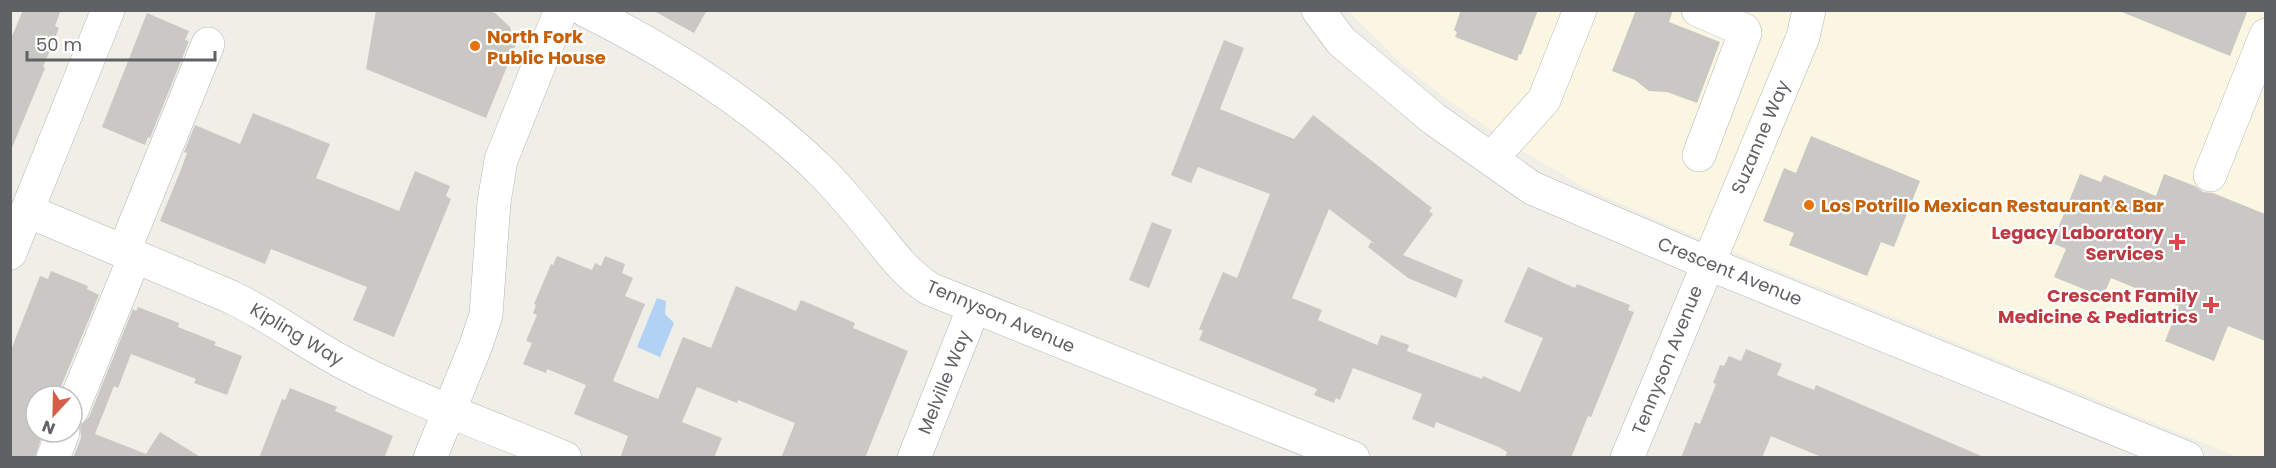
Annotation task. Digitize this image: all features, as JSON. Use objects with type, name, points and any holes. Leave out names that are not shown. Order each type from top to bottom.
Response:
[{"type":"street","points":[[10,253],[108,10]]},
{"type":"street","points":[[430,458],[486,315],[494,202],[501,160],[561,10]]},
{"type":"street","name":"Tennyson Avenue","points":[[585,10],[637,36],[692,69],[774,128],[841,193],[906,271],[930,289],[1353,458]]},
{"type":"street","name":"Crescent Avenue","points":[[1318,10],[1341,41],[1434,119],[1532,188],[1707,263],[2187,458]]},
{"type":"street","points":[[1491,159],[1544,100],[1580,10]]},
{"type":"street","points":[[1698,10],[1740,27],[1745,33],[1699,155]]},
{"type":"street","name":"Suzanne Way","points":[[1707,263],[1803,37],[1809,10]]},
{"type":"street","points":[[2210,175],[2265,35]]},
{"type":"street","points":[[82,384],[208,44]]},
{"type":"street","name":"Kipling Way","points":[[28,211],[243,303],[346,364],[565,458]]},
{"type":"street","name":"Tennyson Avenue","points":[[1627,458],[1707,263]]},
{"type":"street","name":"Melville Way","points":[[914,458],[974,307]]},
{"type":"shaded area","points":[[1348,11],[2265,11],[2265,457],[2238,457],[1694,236],[1587,189],[1511,144],[1445,98],[1402,64]]},
{"type":"water","points":[[657,298],[666,301],[665,314],[674,323],[660,357],[637,347]]},
{"type":"building","points":[[23,10],[61,10],[55,26],[59,28],[43,67],[45,68],[11,150],[10,41]]},
{"type":"building","points":[[376,10],[487,10],[495,13],[510,27],[515,47],[486,118],[366,69]]},
{"type":"building","points":[[652,10],[707,10],[694,33]]},
{"type":"building","points":[[1461,10],[1538,10],[1517,61],[1455,37],[1457,32],[1454,30]]},
{"type":"building","points":[[1636,10],[1673,10],[1669,22],[1720,42],[1697,103],[1667,92],[1649,91],[1635,80],[1612,71]]},
{"type":"building","points":[[2117,10],[2248,10],[2230,56]]},
{"type":"building","points":[[147,13],[189,31],[185,40],[189,41],[150,138],[148,137],[145,145],[102,127]]},
{"type":"building","points":[[1224,40],[1244,48],[1220,109],[1294,139],[1313,115],[1432,208],[1429,211],[1433,214],[1403,255],[1463,280],[1456,298],[1408,278],[1368,247],[1371,242],[1375,244],[1329,209],[1292,298],[1322,310],[1318,320],[1377,345],[1381,335],[1409,345],[1407,351],[1482,379],[1483,376],[1520,392],[1543,338],[1504,322],[1528,267],[1575,288],[1577,284],[1630,305],[1628,310],[1634,312],[1591,417],[1588,416],[1571,458],[1505,458],[1507,452],[1499,447],[1436,422],[1434,428],[1412,419],[1422,394],[1353,368],[1340,400],[1336,398],[1334,403],[1314,395],[1317,389],[1199,340],[1203,331],[1199,329],[1223,272],[1237,278],[1270,194],[1198,167],[1191,183],[1171,175]]},
{"type":"building","points":[[253,113],[330,144],[316,178],[399,211],[415,171],[450,186],[446,196],[451,199],[394,337],[353,320],[367,287],[271,249],[265,264],[160,221],[182,167],[187,153],[184,152],[195,125],[240,144]]},
{"type":"building","name":"Los Potrillo Mexican Restaurant & Bar","points":[[1811,136],[1920,181],[1894,247],[1881,242],[1867,276],[1789,245],[1794,233],[1763,221],[1784,168],[1796,173]]},
{"type":"building","points":[[2080,174],[2101,182],[2104,175],[2156,196],[2164,174],[2195,186],[2203,192],[2213,193],[2265,214],[2265,341],[2228,326],[2214,361],[2165,341],[2179,306],[2111,278],[2103,297],[2054,277],[2066,249],[2052,243]]},
{"type":"building","points":[[1152,222],[1172,230],[1149,288],[1129,280]]},
{"type":"building","points":[[557,256],[592,270],[595,263],[601,266],[605,256],[625,264],[622,273],[633,278],[625,296],[645,304],[613,381],[658,399],[683,337],[711,348],[736,286],[796,311],[801,300],[855,323],[853,328],[908,351],[865,458],[781,458],[795,423],[738,400],[737,403],[697,387],[682,422],[722,438],[714,458],[620,458],[628,436],[574,414],[586,385],[547,369],[546,373],[523,364],[532,343],[526,341],[537,315],[533,313],[536,305],[534,304],[551,264],[553,265]]},
{"type":"building","points":[[51,271],[88,286],[87,289],[99,295],[62,384],[24,384],[24,444],[39,444],[35,458],[10,458],[11,350],[40,276],[48,279]]},
{"type":"building","points":[[138,307],[179,323],[178,327],[216,342],[214,345],[242,356],[227,395],[194,383],[196,379],[131,354],[118,388],[114,386],[95,434],[146,454],[160,432],[202,458],[73,458],[79,444],[84,444],[84,422],[89,417],[133,309],[136,311]]},
{"type":"building","points":[[1746,349],[1782,364],[1777,375],[1814,390],[1816,385],[1986,458],[1824,458],[1771,436],[1762,458],[1681,458],[1695,422],[1700,424],[1716,384],[1713,383],[1720,365],[1724,366],[1729,356],[1741,361]]},
{"type":"building","points":[[290,388],[337,407],[335,411],[393,436],[384,458],[259,458],[282,399],[285,400]]},
{"type":"place","name":"North Fork Public House","points":[[475,46]]},
{"type":"place","name":"Los Potrillo Mexican Restaurant & Bar","points":[[1809,205]]},
{"type":"place","name":"Legacy Laboratory Services","points":[[2177,242]]},
{"type":"place","name":"Crescent Family Medicine & Pediatrics","points":[[2211,305]]}]
